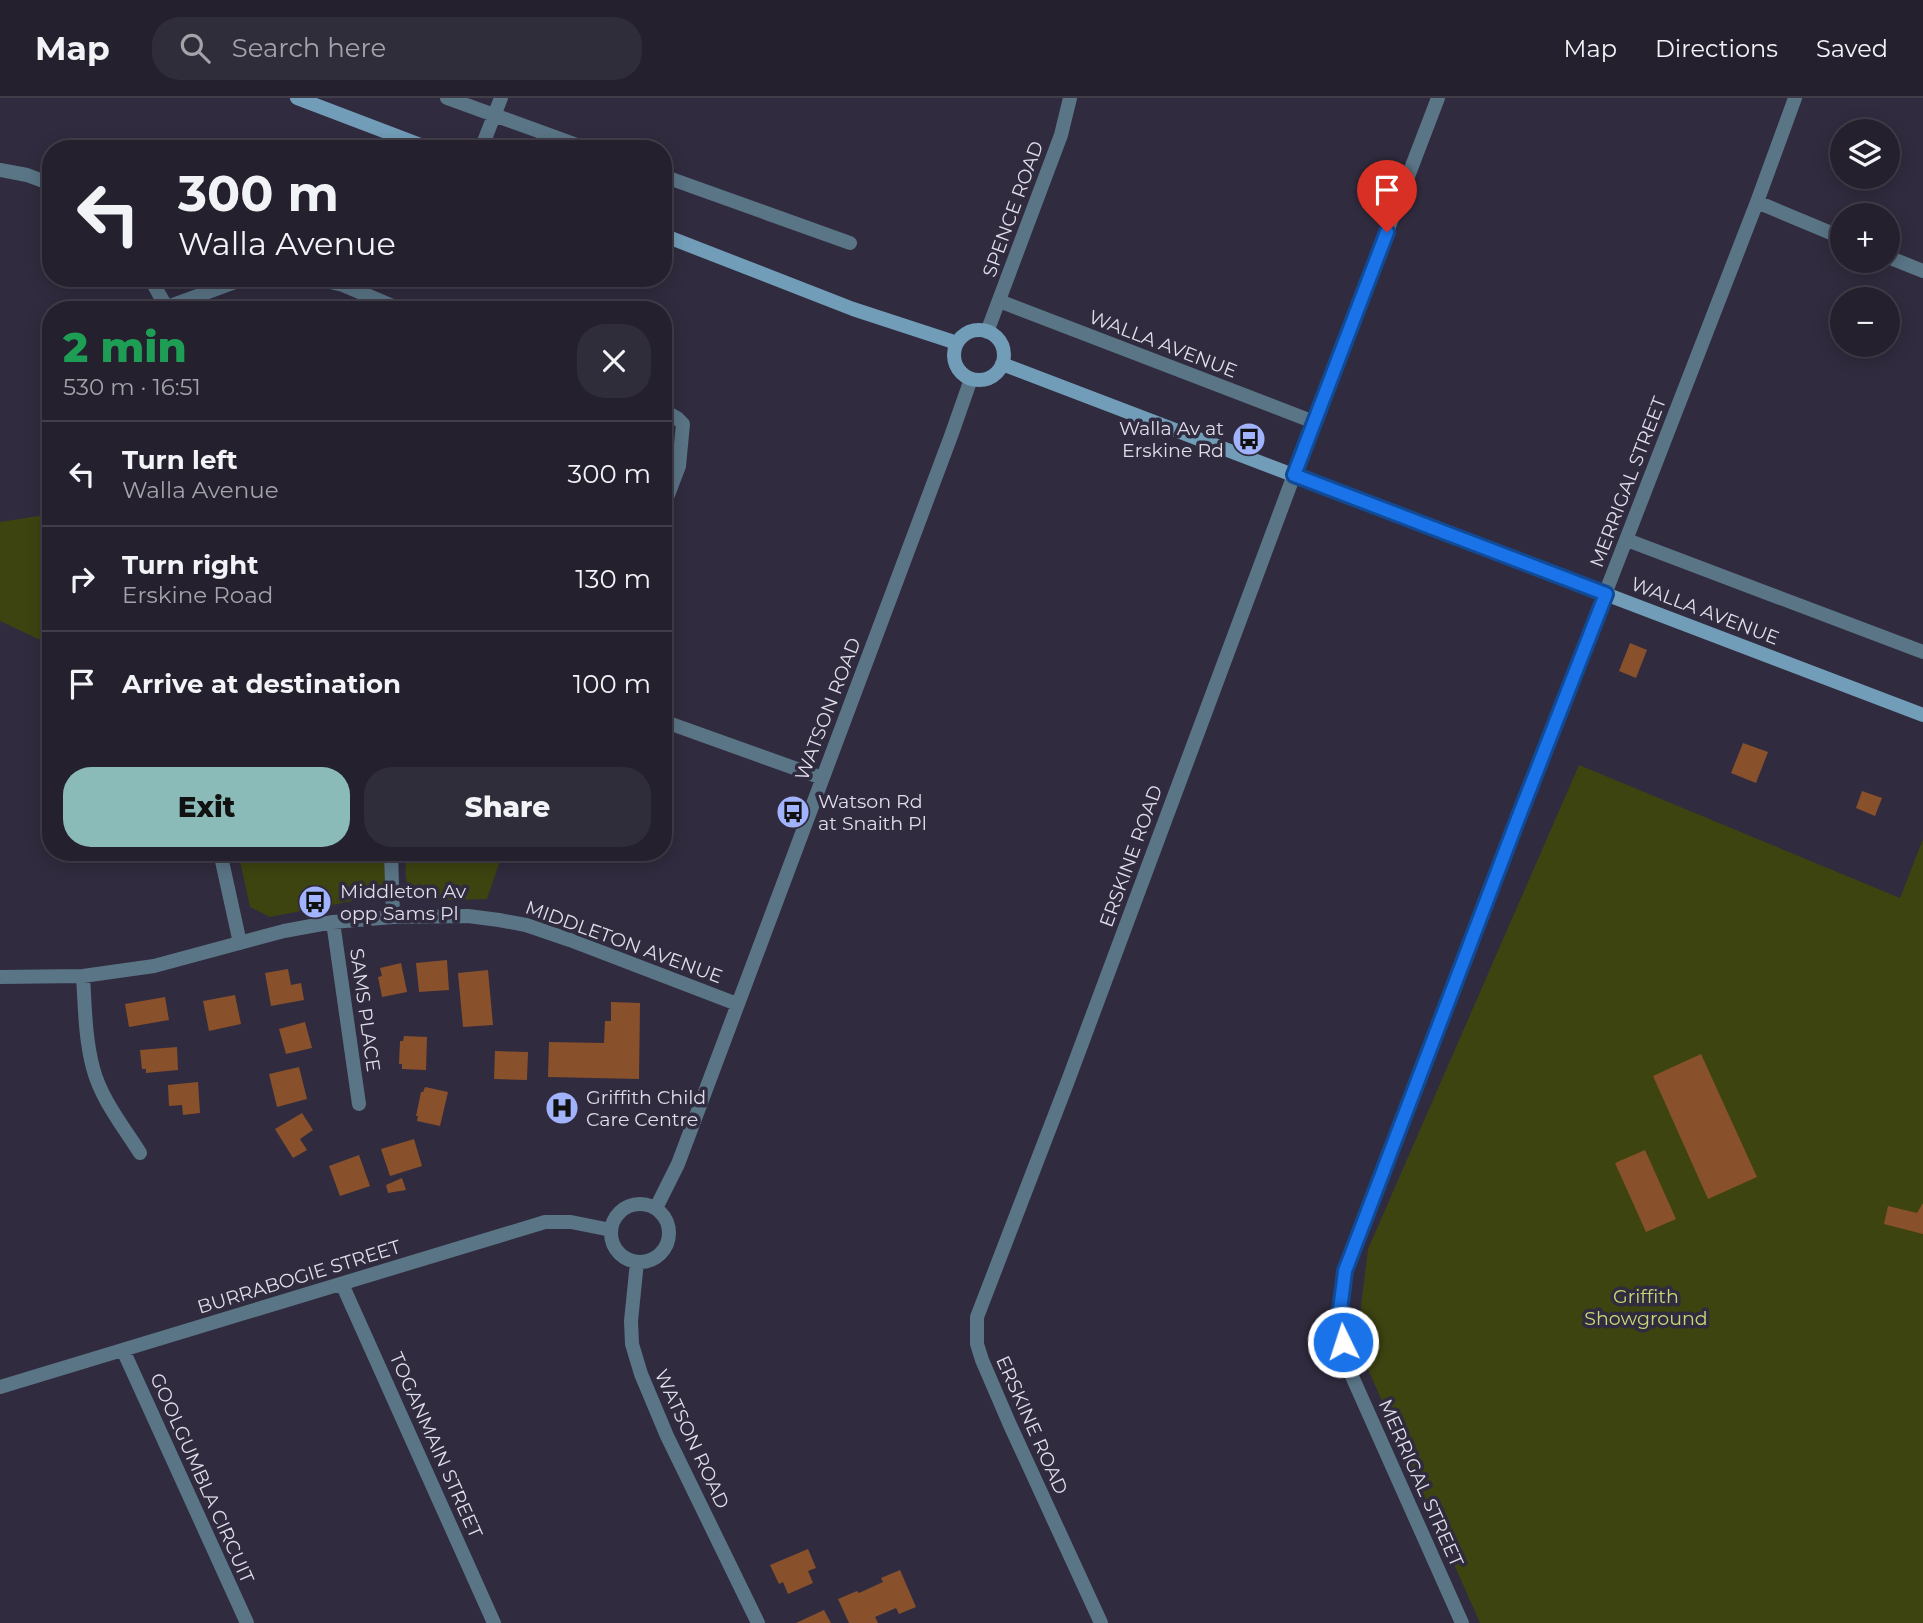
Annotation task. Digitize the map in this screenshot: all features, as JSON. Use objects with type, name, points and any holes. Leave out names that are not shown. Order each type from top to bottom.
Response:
[{"type":"street","points":[[297,98],[407,140]]},
{"type":"street","points":[[447,98],[563,140]]},
{"type":"street","points":[[484,140],[501,98]]},
{"type":"street","name":"SPENCE ROAD","points":[[987,332],[1061,135],[1070,98]]},
{"type":"street","name":"ERSKINE ROAD","points":[[1101,1623],[982,1360],[977,1344],[977,1317],[1438,98]]},
{"type":"street","name":"MERRIGAL STREET","points":[[1462,1623],[1347,1366],[1339,1318],[1345,1271],[1795,98]]},
{"type":"street","points":[[0,170],[42,181]]},
{"type":"street","points":[[672,179],[850,243]]},
{"type":"street","points":[[1757,202],[1830,232]]},
{"type":"street","points":[[672,239],[853,309],[957,343]]},
{"type":"street","points":[[1900,262],[1923,271]]},
{"type":"street","points":[[186,301],[221,287]]},
{"type":"street","points":[[348,287],[381,301]]},
{"type":"street","name":"WALLA AVENUE","points":[[999,301],[1314,422]]},
{"type":"street","points":[[970,332],[987,332],[999,341],[1003,348],[1002,364],[986,379],[971,379],[964,375],[956,364],[957,343],[970,332]]},
{"type":"street","name":"WALLA AVENUE","points":[[1002,364],[1923,715]]},
{"type":"street","name":"WATSON ROAD","points":[[656,1208],[678,1164],[971,379]]},
{"type":"street","points":[[672,416],[683,424],[679,466],[672,484]]},
{"type":"street","name":"WALLA AVENUE","points":[[1627,540],[1923,652]]},
{"type":"street","points":[[672,724],[822,778]]},
{"type":"street","points":[[222,861],[240,943]]},
{"type":"street","points":[[391,861],[393,917]]},
{"type":"street","name":"MIDDLETON AVENUE","points":[[0,977],[83,976],[154,966],[284,931],[333,922],[393,917],[468,916],[526,925],[737,1004]]},
{"type":"street","name":"SAMS PLACE","points":[[333,922],[359,1104]]},
{"type":"street","points":[[83,976],[86,1029],[93,1069],[110,1106],[140,1153]]},
{"type":"street","points":[[642,1203],[656,1208],[667,1219],[670,1235],[665,1250],[653,1260],[637,1262],[623,1257],[618,1251],[611,1230],[616,1216],[627,1206],[642,1203]]},
{"type":"street","name":"BURRABOGIE STREET","points":[[0,1387],[545,1222],[571,1222],[611,1230]]},
{"type":"street","name":"WATSON ROAD","points":[[637,1262],[631,1321],[632,1345],[641,1374],[667,1436],[758,1623]]},
{"type":"street","name":"TOGANMAIN STREET","points":[[342,1284],[494,1623]]},
{"type":"street","name":"GOOLGUMBLA CIRCUIT","points":[[123,1350],[247,1623]]},
{"type":"green space","points":[[42,515],[42,641],[0,621],[0,522]]},
{"type":"green space","name":"Griffith Showground","points":[[1579,765],[1900,898],[1923,839],[1923,1623],[1480,1623],[1360,1351],[1361,1306],[1368,1249]]},
{"type":"green space","points":[[240,861],[388,861],[389,880],[378,896],[270,917],[250,907]]},
{"type":"green space","points":[[406,861],[500,861],[487,899],[456,900],[421,896],[408,885]]},
{"type":"building","points":[[1630,643],[1647,650],[1636,678],[1619,671]]},
{"type":"building","points":[[1743,743],[1768,752],[1756,783],[1731,773]]},
{"type":"building","points":[[1862,791],[1882,798],[1875,816],[1856,808]]},
{"type":"building","points":[[447,960],[449,990],[419,992],[416,963]]},
{"type":"building","points":[[401,963],[407,992],[382,997],[378,977],[382,976],[380,968]]},
{"type":"building","points":[[288,969],[291,985],[301,983],[304,1000],[271,1006],[265,973]]},
{"type":"building","points":[[488,970],[493,1025],[463,1027],[458,973]]},
{"type":"building","points":[[235,995],[241,1024],[209,1031],[203,1001]]},
{"type":"building","points":[[165,997],[169,1020],[129,1027],[125,1004]]},
{"type":"building","points":[[611,1002],[640,1003],[639,1079],[548,1077],[549,1042],[604,1043],[605,1021],[611,1021]]},
{"type":"building","points":[[305,1022],[312,1048],[286,1054],[279,1029]]},
{"type":"building","points":[[404,1036],[427,1037],[426,1070],[402,1069],[402,1064],[399,1064],[400,1041],[403,1041]]},
{"type":"building","points":[[177,1047],[178,1070],[146,1073],[146,1069],[142,1069],[140,1050]]},
{"type":"building","points":[[495,1051],[528,1052],[527,1080],[494,1079]]},
{"type":"building","points":[[1701,1054],[1757,1177],[1708,1199],[1653,1076]]},
{"type":"building","points":[[299,1067],[307,1099],[277,1107],[269,1074]]},
{"type":"building","points":[[198,1082],[200,1113],[183,1115],[182,1105],[169,1106],[168,1085]]},
{"type":"building","points":[[425,1087],[448,1092],[440,1126],[417,1121],[421,1092]]},
{"type":"building","points":[[302,1113],[313,1130],[300,1139],[307,1150],[293,1158],[275,1129]]},
{"type":"building","points":[[414,1139],[422,1166],[390,1176],[381,1149]]},
{"type":"building","points":[[1645,1150],[1676,1219],[1646,1232],[1615,1163]]},
{"type":"building","points":[[359,1155],[370,1186],[340,1196],[329,1166]]},
{"type":"building","points":[[402,1178],[406,1190],[388,1193],[386,1185]]},
{"type":"building","points":[[1923,1203],[1923,1234],[1884,1224],[1888,1206],[1917,1213]]},
{"type":"building","points":[[808,1549],[816,1568],[808,1571],[813,1583],[788,1594],[783,1582],[779,1584],[770,1565]]},
{"type":"building","points":[[900,1570],[916,1607],[899,1614],[896,1608],[875,1617],[878,1623],[849,1623],[838,1599],[883,1582],[881,1578]]},
{"type":"building","points":[[824,1610],[831,1623],[796,1623]]},
{"type":"place","name":"Walla Av at Erskine Rd","points":[[1249,439]]},
{"type":"place","name":"Watson Rd at Snaith Pl","points":[[793,812]]},
{"type":"place","name":"Middleton Av opp Sams Pl","points":[[315,902]]},
{"type":"place","name":"Griffith Child Care Centre","points":[[562,1108]]},
{"type":"route","points":[[1343,1342],[1339,1318],[1345,1271],[1606,594],[1294,475],[1387,232]]}]
